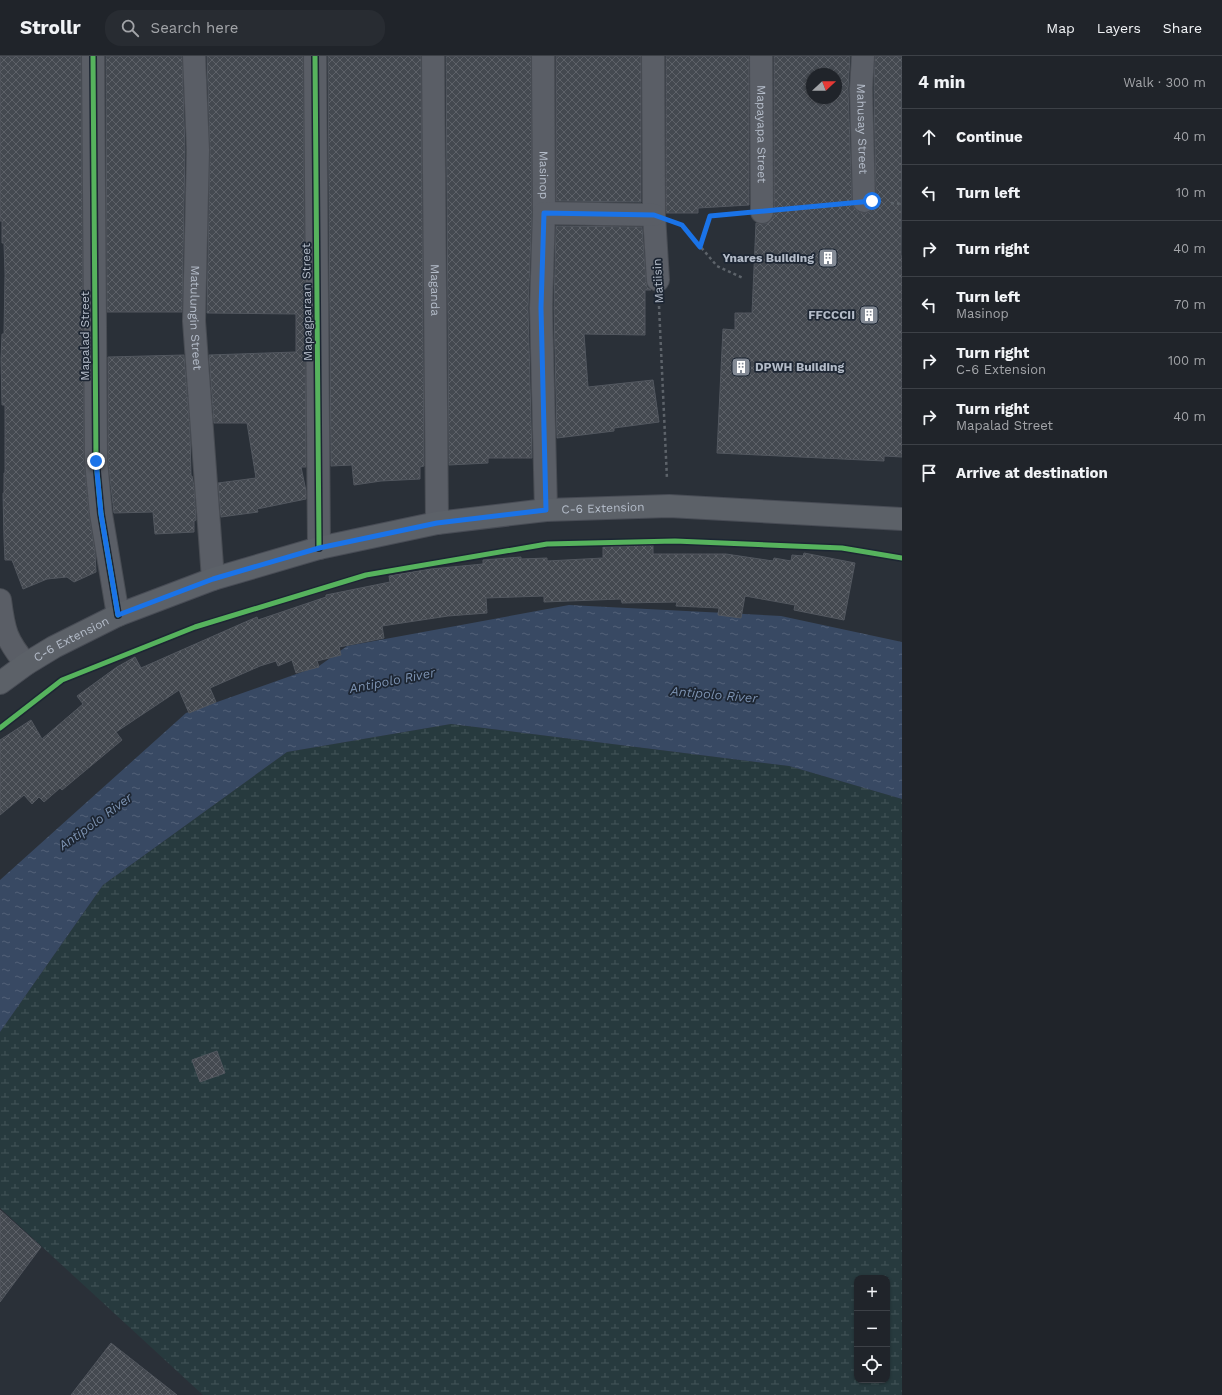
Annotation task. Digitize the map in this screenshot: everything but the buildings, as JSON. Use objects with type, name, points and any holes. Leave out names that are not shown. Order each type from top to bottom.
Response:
[{"type":"main road","name":"C-6 Extension","points":[[0,683],[26,664],[54,647],[118,615],[213,579],[319,548],[437,523],[546,510],[669,506],[902,519]]},
{"type":"street","name":"Mapalad Street","points":[[93,56],[96,461],[101,514],[118,615]]},
{"type":"street","name":"Matulungin Street","points":[[194,56],[198,150],[194,321],[213,579]]},
{"type":"street","name":"Mapagparaan Street","points":[[315,56],[319,548]]},
{"type":"street","name":"Maganda","points":[[433,56],[437,523]]},
{"type":"street","name":"Masinop","points":[[543,56],[544,213],[541,308],[546,510]]},
{"type":"street","name":"Matiisin","points":[[653,56],[654,215],[658,280]]},
{"type":"street","name":"Mapayapa Street","points":[[761,56],[762,212]]},
{"type":"street","name":"Mahusay Street","points":[[862,56],[861,89],[864,201]]},
{"type":"street","points":[[544,213],[654,215]]},
{"type":"street","points":[[0,600],[7,638],[14,650],[26,664]]},
{"type":"path","points":[[700,247],[710,216],[864,201],[902,204]]},
{"type":"path","points":[[654,215],[682,225],[717,266],[743,278]]},
{"type":"green space","points":[[451,724],[789,766],[902,799],[902,1395],[203,1395],[0,1208],[0,1032],[103,885],[287,752]]},
{"type":"water","name":"Antipolo River","points":[[569,605],[781,616],[902,642],[902,799],[789,766],[451,724],[287,752],[103,885],[0,1032],[0,880],[186,713],[319,666],[347,646]]},
{"type":"cycle path","points":[[93,56],[96,461],[101,514],[118,615]]},
{"type":"cycle path","points":[[315,56],[319,548]]},
{"type":"cycle path","points":[[0,728],[62,680],[195,627],[366,575],[547,544],[675,541],[842,548],[902,558]]},
{"type":"place","name":"Ynares Building","points":[[828,258]]},
{"type":"place","name":"FFCCCII","points":[[869,315]]},
{"type":"place","name":"DPWH Building","points":[[741,367]]},
{"type":"route","points":[[96,461],[101,514],[109,570],[118,615],[213,579],[319,548],[437,523],[546,510],[541,308],[544,213],[654,215],[682,225],[700,247],[710,216],[872,201]]}]
